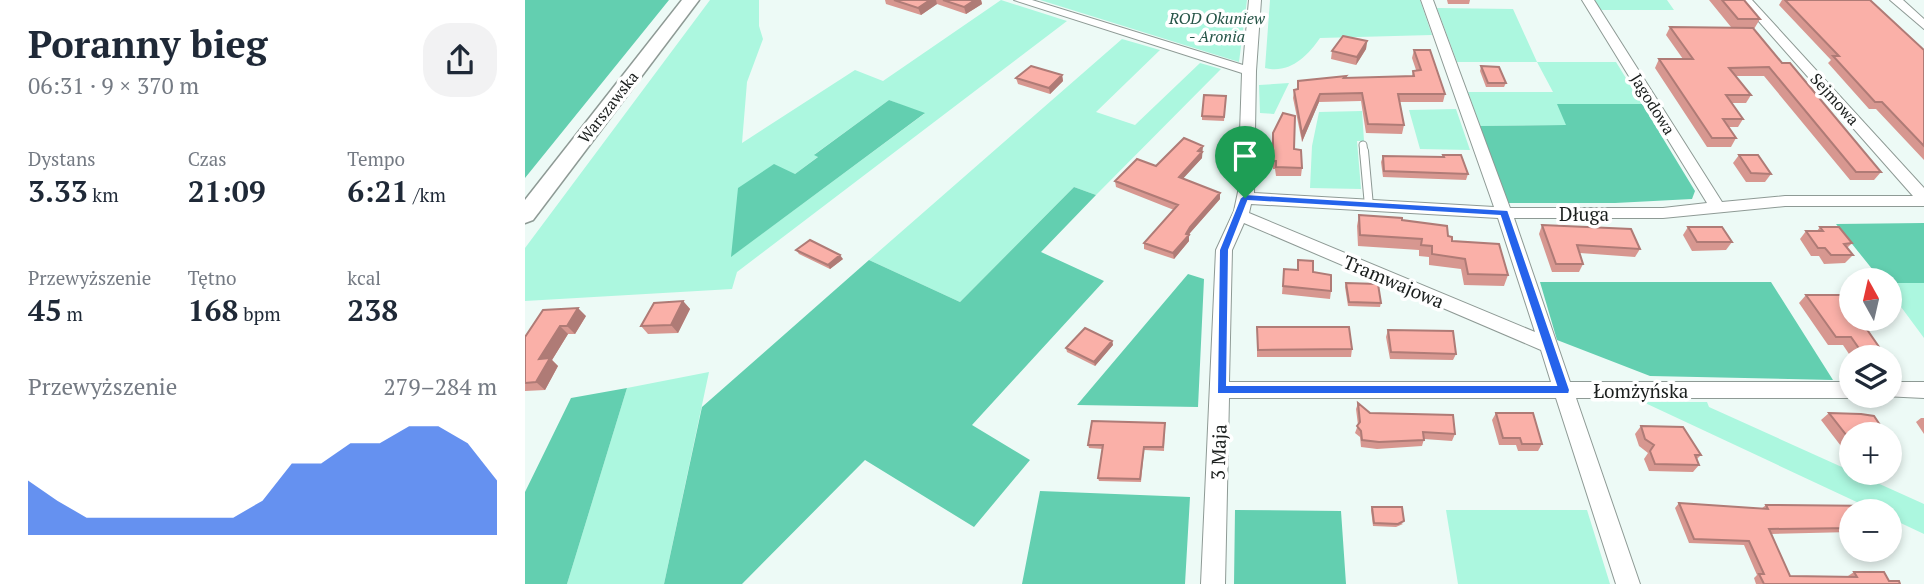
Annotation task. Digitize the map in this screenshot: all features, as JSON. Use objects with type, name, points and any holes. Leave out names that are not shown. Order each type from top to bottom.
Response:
[{"type":"main road","name":"Warszawska","points":[[525,215],[691,0]]},
{"type":"street","points":[[1020,0],[1248,71]]},
{"type":"street","points":[[1242,206],[1248,71],[1255,0]]},
{"type":"street","points":[[1427,0],[1504,213],[1628,584]]},
{"type":"street","name":"Jagodowa","points":[[1588,0],[1717,207]]},
{"type":"street","name":"Sejmowa","points":[[1746,0],[1924,199]]},
{"type":"street","points":[[1896,0],[1924,25]]},
{"type":"street","name":"Długa","points":[[1242,206],[1369,206],[1504,213],[1663,213],[1785,201],[1924,199]]},
{"type":"street","name":"Tramwajowa","points":[[1242,206],[1549,346]]},
{"type":"street","name":"3 Maja","points":[[1213,584],[1224,250],[1242,206]]},
{"type":"street","name":"Łomżyńska","points":[[1221,390],[1839,390]]},
{"type":"street","points":[[1902,390],[1924,390]]},
{"type":"lane","points":[[1363,145],[1369,206]]},
{"type":"green space","points":[[525,0],[669,0],[525,178]]},
{"type":"green space","points":[[710,0],[759,0],[759,26],[763,39],[747,82],[742,143],[855,70],[883,81],[1001,0],[1067,21],[737,272],[732,289],[525,301],[525,248]],"holes":[[[889,100],[924,114],[732,256],[795,174],[819,156],[815,154]]]},
{"type":"green space","name":"ROD Okuniew - Aronia","points":[[1040,0],[1247,0],[1239,62]]},
{"type":"green space","points":[[1270,0],[1420,0],[1432,35],[1320,38],[1309,52],[1290,66],[1282,69],[1265,68]]},
{"type":"green space","points":[[1594,0],[1667,0],[1674,10],[1600,10]]},
{"type":"green space","points":[[1437,8],[1513,9],[1537,62],[1457,62]]},
{"type":"green space","points":[[1122,39],[1160,50],[1096,112],[1135,125],[1200,63],[1221,69],[1096,195],[1074,187],[960,302],[869,260]]},
{"type":"green space","points":[[1537,62],[1616,62],[1642,104],[1558,104],[1567,125],[1480,126],[1468,92],[1553,92]]},
{"type":"green space","points":[[1289,83],[1274,114],[1260,113],[1259,85]]},
{"type":"green space","points":[[889,100],[925,113],[731,257],[738,188],[774,164],[795,174],[818,157],[814,155]]},
{"type":"green space","points":[[1557,104],[1642,104],[1695,191],[1692,199],[1615,203],[1508,203],[1480,126],[1566,125]]},
{"type":"green space","points":[[1456,109],[1470,150],[1420,149],[1409,110]]},
{"type":"green space","points":[[1362,111],[1364,141],[1357,141],[1361,189],[1310,188],[1312,146],[1319,112]]},
{"type":"green space","points":[[1074,187],[1096,195],[1041,252],[1104,281],[972,425],[1030,460],[974,527],[865,460],[742,584],[664,584],[702,407],[869,260],[960,302]]},
{"type":"green space","points":[[1924,223],[1924,283],[1902,283],[1902,268],[1871,268],[1836,224]]},
{"type":"green space","points":[[1188,274],[1204,279],[1198,407],[1077,405]]},
{"type":"green space","points":[[1540,282],[1771,282],[1833,380],[1650,376],[1557,340]]},
{"type":"green space","points":[[1902,283],[1924,283],[1924,338],[1902,308]]},
{"type":"green space","points":[[709,372],[664,584],[567,584],[627,388]]},
{"type":"green space","points":[[627,388],[567,584],[525,584],[525,492],[571,398]]},
{"type":"green space","points":[[1643,402],[1707,402],[1709,407],[1839,466],[1839,485],[1882,485],[1924,504],[1924,534],[1902,524],[1902,499],[1850,499]]},
{"type":"green space","points":[[1040,491],[1190,497],[1185,584],[1022,584]]},
{"type":"green space","points":[[1235,510],[1341,511],[1346,584],[1234,584]]},
{"type":"green space","points":[[1446,510],[1587,510],[1610,584],[1458,584]]},
{"type":"building","points":[[894,0],[930,0],[918,8]]},
{"type":"building","points":[[943,0],[975,0],[964,7]]},
{"type":"building","points":[[1722,0],[1744,0],[1760,19],[1738,19]]},
{"type":"building","points":[[1785,0],[1870,0],[1924,50],[1924,146],[1882,102],[1875,102],[1833,56],[1839,56]]},
{"type":"building","points":[[1670,27],[1753,28],[1782,63],[1790,63],[1881,172],[1856,172],[1769,67],[1729,68],[1751,95],[1726,95],[1743,119],[1723,119],[1736,138],[1712,138],[1659,59],[1693,59]]},
{"type":"building","points":[[1343,36],[1367,41],[1357,57],[1332,51]]},
{"type":"building","points":[[1414,50],[1430,50],[1445,94],[1398,94],[1404,125],[1368,124],[1362,93],[1320,94],[1302,134],[1294,90],[1298,89],[1298,81],[1346,76],[1344,78],[1414,76],[1413,71],[1421,70]]},
{"type":"building","points":[[1031,66],[1062,75],[1049,88],[1016,78]]},
{"type":"building","points":[[1481,66],[1499,67],[1506,83],[1488,83]]},
{"type":"building","points":[[1204,95],[1226,96],[1224,117],[1202,116]]},
{"type":"building","points":[[1283,113],[1295,116],[1294,149],[1301,150],[1302,168],[1276,167],[1276,161],[1273,161],[1273,133]]},
{"type":"building","points":[[1184,138],[1203,146],[1198,151],[1202,152],[1179,177],[1220,193],[1190,227],[1186,234],[1189,235],[1173,253],[1144,243],[1178,205],[1115,181],[1137,159],[1156,166]]},
{"type":"building","points":[[1443,155],[1461,155],[1468,174],[1384,171],[1383,156],[1444,157]]},
{"type":"building","points":[[1739,155],[1758,155],[1771,174],[1751,173]]},
{"type":"building","points":[[1359,215],[1402,218],[1447,226],[1448,236],[1452,237],[1452,241],[1499,244],[1508,275],[1468,274],[1465,259],[1432,254],[1432,246],[1421,245],[1422,239],[1360,235]]},
{"type":"building","points":[[1542,225],[1631,229],[1640,249],[1577,245],[1583,264],[1556,264]]},
{"type":"building","points":[[1688,227],[1722,227],[1732,242],[1697,242]]},
{"type":"building","points":[[1820,227],[1839,227],[1852,243],[1844,244],[1853,255],[1831,255],[1825,248],[1818,248],[1806,231],[1823,231]]},
{"type":"building","points":[[810,240],[840,255],[828,265],[796,250]]},
{"type":"building","points":[[1298,260],[1313,261],[1313,272],[1331,275],[1331,291],[1283,286],[1284,269],[1298,270]]},
{"type":"building","points":[[1346,283],[1378,284],[1381,303],[1349,302]]},
{"type":"building","points":[[1806,295],[1839,295],[1839,331],[1868,331],[1878,345],[1857,345],[1851,337],[1836,337]]},
{"type":"building","points":[[683,301],[671,325],[641,326],[654,303]]},
{"type":"building","points":[[578,308],[567,326],[560,326],[539,359],[550,358],[536,382],[525,383],[525,337],[543,310]]},
{"type":"building","points":[[1257,327],[1349,327],[1352,349],[1258,350]]},
{"type":"building","points":[[1085,328],[1112,341],[1094,362],[1066,348]]},
{"type":"building","points":[[1388,330],[1453,331],[1456,354],[1391,352]]},
{"type":"building","points":[[1358,403],[1370,413],[1453,415],[1455,434],[1423,432],[1424,440],[1362,440],[1357,426],[1360,422]]},
{"type":"building","points":[[1496,413],[1533,413],[1542,444],[1522,444],[1520,438],[1503,438]]},
{"type":"building","points":[[1829,413],[1874,416],[1878,422],[1839,422],[1839,426]]},
{"type":"building","points":[[1092,421],[1165,423],[1163,447],[1144,447],[1140,479],[1098,478],[1103,445],[1088,445]]},
{"type":"building","points":[[1641,426],[1683,427],[1701,455],[1695,455],[1699,465],[1655,464],[1650,451],[1654,445],[1645,439]]},
{"type":"building","points":[[1679,503],[1768,509],[1766,505],[1839,506],[1839,528],[1769,529],[1790,576],[1857,577],[1854,572],[1884,572],[1889,581],[1899,581],[1900,584],[1764,584],[1759,574],[1764,574],[1749,541],[1694,539]]},
{"type":"building","points":[[1372,507],[1402,507],[1404,521],[1398,524],[1374,523]]},
{"type":"route","points":[[1245,198],[1504,213],[1564,390],[1221,390],[1224,250],[1245,198]]}]
